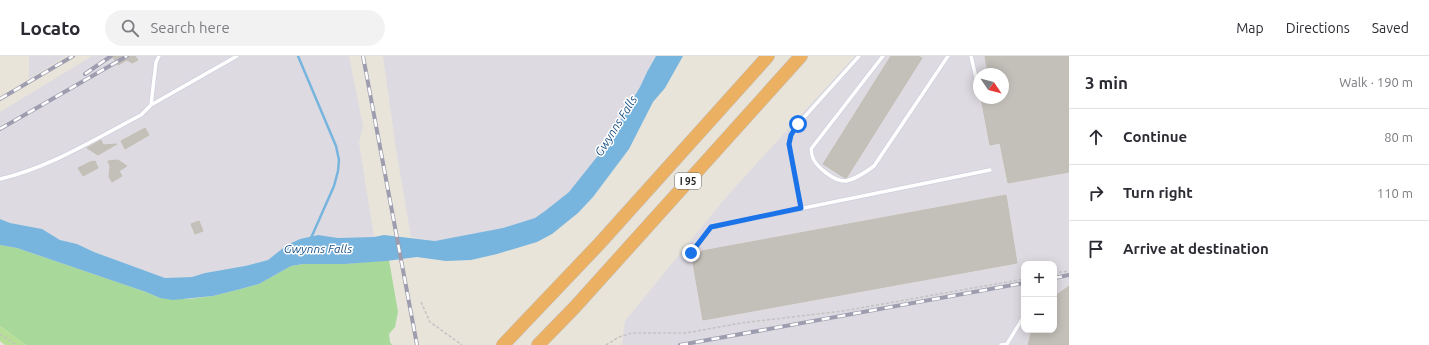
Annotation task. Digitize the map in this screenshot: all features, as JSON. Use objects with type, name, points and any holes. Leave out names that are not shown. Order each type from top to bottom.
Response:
[{"type":"highway","name":"I 95","points":[[503,345],[600,243],[768,56]]},
{"type":"highway","name":"I 95","points":[[538,345],[575,307],[801,56]]},
{"type":"lane","points":[[151,105],[156,62],[159,56]]},
{"type":"lane","points":[[0,179],[34,170],[64,156],[141,115],[151,105],[237,56]]},
{"type":"lane","points":[[801,208],[789,144],[791,135],[798,124],[859,56]]},
{"type":"lane","points":[[883,56],[811,149],[812,156],[821,169],[839,181],[846,181],[862,174],[874,166],[948,56]]},
{"type":"lane","points":[[971,56],[974,68]]},
{"type":"lane","points":[[691,253],[711,227],[990,170]]},
{"type":"lane","points":[[1001,345],[1007,344],[1021,321]]},
{"type":"path","points":[[1057,273],[1069,271]]},
{"type":"path","points":[[606,345],[619,337],[632,333],[686,332],[741,323],[843,311],[1021,280]]},
{"type":"path","points":[[421,302],[430,322],[462,345]]},
{"type":"path","points":[[0,334],[16,345]]},
{"type":"shaded area","points":[[29,56],[66,56],[29,79]]},
{"type":"shaded area","points":[[92,56],[349,56],[363,126],[359,143],[374,237],[337,238],[318,235],[300,239],[287,245],[268,260],[192,277],[165,278],[94,252],[77,244],[60,240],[42,229],[10,223],[0,219],[0,112]]},
{"type":"shaded area","points":[[383,56],[656,56],[640,87],[604,148],[569,192],[535,218],[483,233],[435,241],[411,237],[396,149]]},
{"type":"shaded area","points":[[855,56],[1069,56],[1069,345],[622,345],[625,321],[728,195]]},
{"type":"green space","points":[[0,245],[17,248],[160,298],[189,299],[213,296],[259,284],[291,266],[303,264],[345,264],[389,260],[398,312],[395,327],[389,334],[392,345],[26,345],[0,326]]},
{"type":"green space","points":[[0,326],[26,345],[5,345],[0,341]]},
{"type":"water","name":"Gwynns Falls","points":[[656,56],[683,56],[665,88],[653,102],[629,149],[593,197],[578,213],[552,234],[537,242],[497,254],[471,260],[446,261],[417,257],[345,264],[303,264],[291,266],[259,284],[213,296],[173,300],[160,298],[17,248],[0,245],[0,219],[10,223],[42,229],[60,240],[77,244],[94,252],[165,278],[192,277],[268,260],[287,245],[300,239],[318,235],[338,238],[374,237],[384,235],[435,241],[503,228],[535,218],[569,192],[604,148],[640,87]]},
{"type":"building","points":[[112,56],[135,56],[138,60],[132,63],[127,60],[118,65]]},
{"type":"building","points":[[891,56],[918,56],[922,58],[845,178],[823,164]]},
{"type":"building","points":[[985,56],[1069,56],[1069,172],[1008,183],[1000,143],[990,145],[982,104],[1009,104],[1009,68],[987,68]]},
{"type":"building","points":[[145,128],[149,135],[125,149],[121,141]]},
{"type":"building","points":[[101,140],[103,145],[117,144],[98,155],[87,148]]},
{"type":"building","points":[[118,160],[127,166],[119,171],[122,176],[112,182],[109,177],[110,166],[108,161]]},
{"type":"building","points":[[95,161],[98,168],[83,176],[78,168]]},
{"type":"building","points":[[1006,195],[1017,263],[703,320],[693,263],[702,251]]},
{"type":"building","points":[[199,221],[203,231],[195,234],[191,224]]},
{"type":"building","points":[[1069,286],[1069,345],[1028,345],[1031,333],[1057,333],[1057,295]]},
{"type":"waterway","points":[[298,56],[336,146],[339,160],[334,186],[311,238]]},
{"type":"railway","points":[[0,99],[73,56]]},
{"type":"railway","points":[[85,74],[111,56]]},
{"type":"railway","points":[[0,129],[127,56]]},
{"type":"railway","points":[[363,56],[417,345]]},
{"type":"railway","points":[[1057,277],[1069,275]]},
{"type":"railway","points":[[680,345],[1021,284]]},
{"type":"route","points":[[691,253],[711,227],[801,208],[789,144],[791,135],[798,124]]}]
